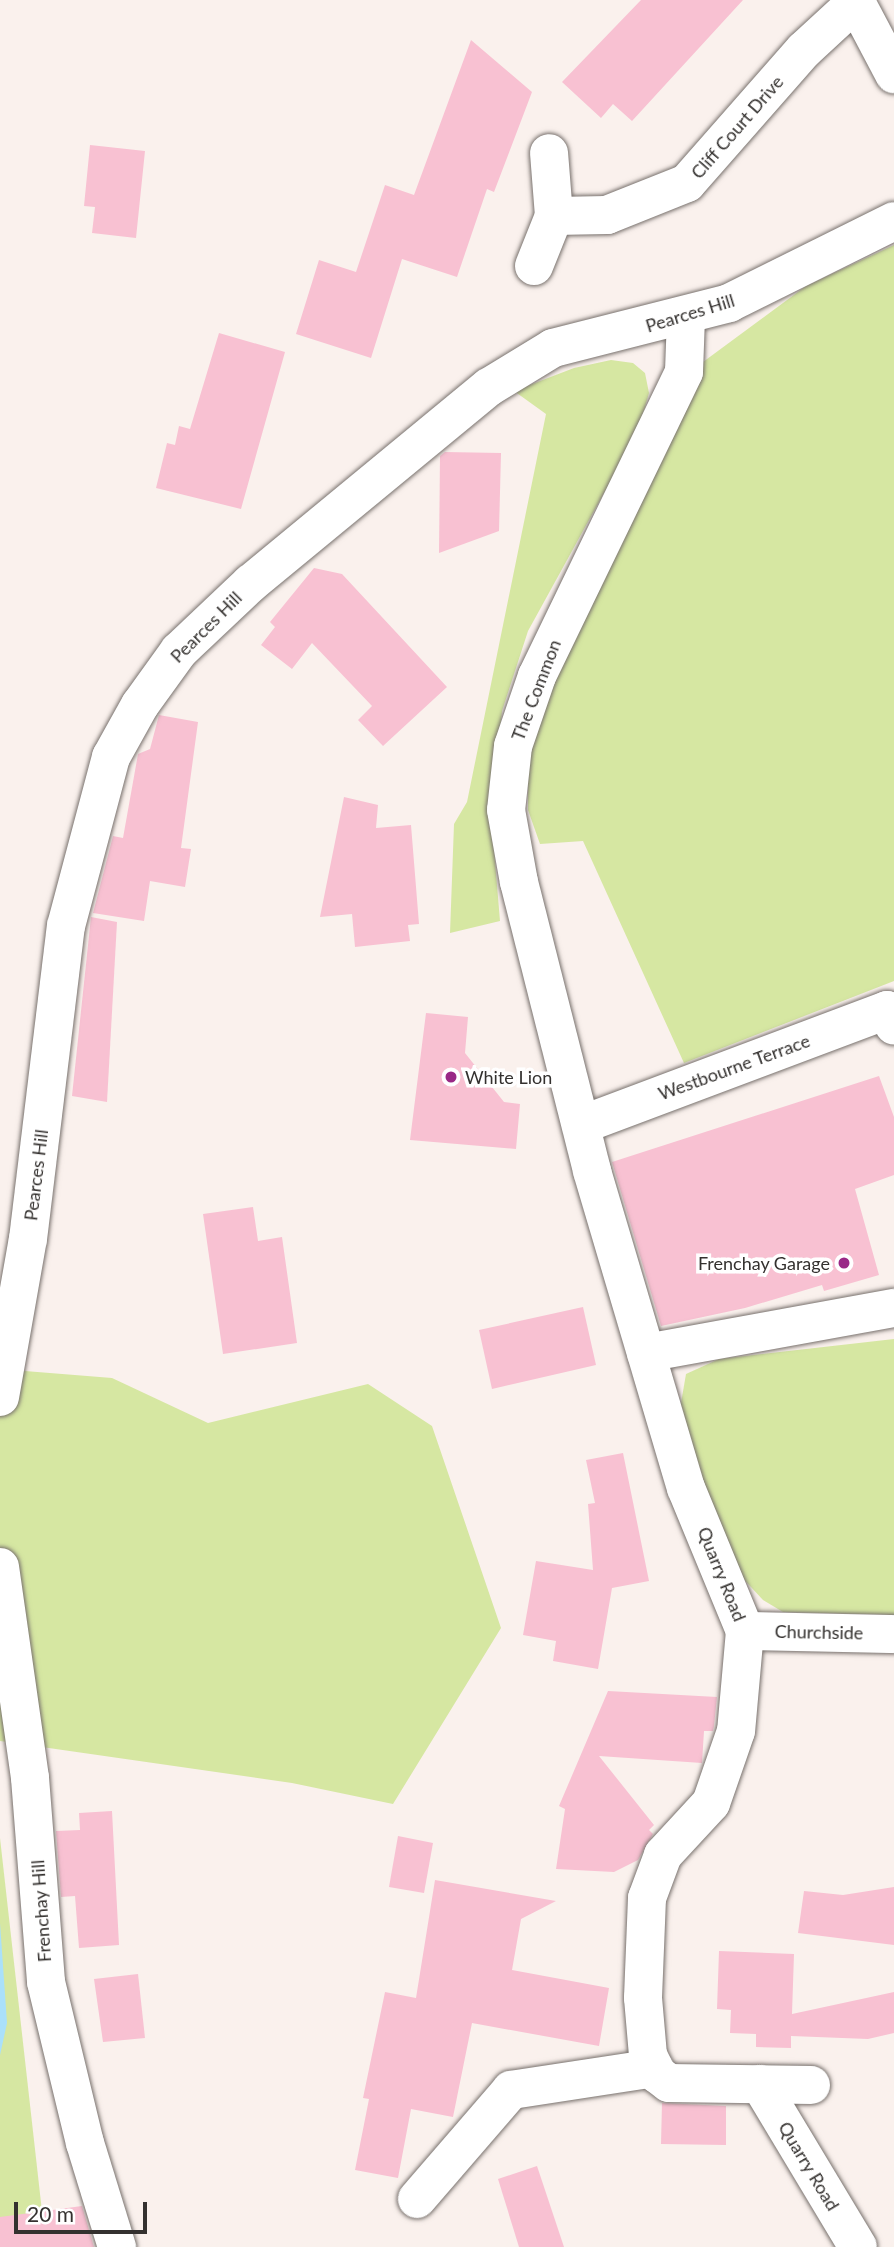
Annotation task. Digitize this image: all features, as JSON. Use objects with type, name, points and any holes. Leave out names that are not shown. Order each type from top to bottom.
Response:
[{"type":"street","name":"Cliff Court Drive","points":[[554,216],[607,215],[687,183],[804,50],[855,1],[894,74]]},
{"type":"street","points":[[534,266],[554,216],[549,153]]},
{"type":"street","name":"Pearces Hill","points":[[0,1397],[28,1239],[66,926],[111,757],[140,705],[178,651],[251,583],[489,387],[553,348],[686,317],[729,303],[894,221]]},
{"type":"street","name":"The Common","points":[[581,1125],[508,822],[513,746],[537,676],[684,372],[686,317]]},
{"type":"street","name":"Westbourne Terrace","points":[[581,1125],[891,1018]]},
{"type":"street","name":"Quarry Road","points":[[581,1125],[686,1488],[745,1631],[736,1731],[711,1803],[663,1855],[647,1898],[643,1998],[648,2055],[654,2068]]},
{"type":"street","points":[[646,1353],[894,1308]]},
{"type":"street","name":"Frenchay Hill","points":[[0,1567],[30,1778],[46,1982],[85,2143],[117,2247]]},
{"type":"street","name":"Churchside","points":[[745,1631],[894,1634]]},
{"type":"street","points":[[417,2199],[511,2090],[654,2068],[669,2083],[811,2085]]},
{"type":"street","name":"Quarry Road","points":[[760,2084],[858,2247]]},
{"type":"green space","points":[[894,245],[894,981],[684,1063],[583,841],[540,844],[528,810],[528,743],[551,683],[703,362],[806,286]]},
{"type":"green space","points":[[611,360],[633,363],[645,373],[649,393],[638,431],[528,631],[502,711],[491,814],[500,921],[450,933],[454,824],[467,802],[546,414],[514,391],[574,368]]},
{"type":"green space","points":[[894,1339],[894,1615],[783,1612],[763,1600],[737,1572],[690,1449],[680,1409],[686,1374],[719,1359]]},
{"type":"green space","points":[[0,1369],[112,1378],[208,1423],[368,1384],[432,1426],[501,1628],[393,1804],[292,1783],[0,1741]]},
{"type":"green space","points":[[0,1838],[46,2247],[0,2247]]},
{"type":"water","points":[[0,1923],[7,2023],[0,2055]]},
{"type":"building","points":[[641,0],[743,0],[632,121],[613,104],[601,118],[562,82]]},
{"type":"building","points":[[471,40],[532,92],[494,192],[487,189],[457,277],[402,259],[371,358],[296,334],[319,260],[356,272],[385,185],[414,195]]},
{"type":"building","points":[[90,145],[145,151],[136,238],[92,233],[95,207],[84,206]]},
{"type":"building","points":[[219,333],[285,352],[241,509],[156,488],[167,443],[175,445],[179,426],[190,429]]},
{"type":"building","points":[[445,452],[501,453],[499,531],[439,553],[440,456]]},
{"type":"building","points":[[314,568],[342,574],[447,687],[383,746],[358,720],[372,706],[312,643],[292,669],[261,645],[275,627],[270,622]]},
{"type":"building","points":[[159,715],[198,722],[181,848],[191,849],[185,887],[150,881],[144,921],[93,913],[113,836],[123,838],[138,754],[150,749]]},
{"type":"building","points":[[344,797],[378,805],[376,828],[411,825],[419,924],[408,925],[410,941],[355,947],[352,914],[320,917]]},
{"type":"building","points":[[91,917],[117,922],[107,1102],[72,1096]]},
{"type":"building","name":"White Lion","points":[[426,1013],[468,1017],[465,1053],[504,1102],[520,1104],[516,1149],[410,1140]]},
{"type":"building","points":[[879,1076],[894,1117],[894,1175],[855,1189],[879,1275],[824,1291],[822,1285],[745,1308],[661,1326],[612,1162]]},
{"type":"building","points":[[253,1207],[258,1241],[282,1237],[297,1343],[223,1354],[203,1214]]},
{"type":"building","points":[[583,1307],[596,1365],[492,1389],[479,1330]]},
{"type":"building","points":[[623,1453],[649,1581],[612,1588],[598,1669],[553,1661],[556,1641],[523,1635],[536,1561],[593,1570],[588,1504],[595,1503],[586,1460]]},
{"type":"building","points":[[608,1691],[717,1697],[713,1731],[704,1731],[702,1763],[599,1756],[654,1825],[649,1830],[653,1834],[638,1860],[614,1872],[556,1869],[565,1809],[559,1806]]},
{"type":"building","points":[[112,1811],[119,1945],[79,1948],[75,1896],[61,1897],[56,1831],[80,1830],[79,1813]]},
{"type":"building","points":[[398,1836],[433,1843],[424,1893],[389,1887]]},
{"type":"building","points":[[435,1880],[556,1901],[521,1919],[512,1970],[609,1988],[599,2046],[472,2023],[453,2117],[411,2109],[398,2178],[355,2170],[369,2099],[363,2098],[385,1992],[416,1998]]},
{"type":"building","points":[[894,1887],[894,1945],[798,1933],[804,1891],[843,1895]]},
{"type":"building","points":[[719,1951],[794,1954],[792,2014],[894,1992],[894,2033],[868,2039],[791,2036],[791,2048],[756,2047],[756,2034],[730,2033],[731,2010],[717,2009]]},
{"type":"building","points":[[138,1974],[145,2038],[103,2042],[94,1979]]},
{"type":"building","points":[[662,2103],[726,2106],[726,2145],[661,2144]]},
{"type":"building","points":[[537,2166],[564,2247],[519,2247],[498,2179]]},
{"type":"building","points":[[82,2206],[94,2247],[0,2247],[0,2217]]},
{"type":"place","name":"White Lion","points":[[451,1077]]},
{"type":"place","name":"Frenchay Garage","points":[[844,1263]]}]
